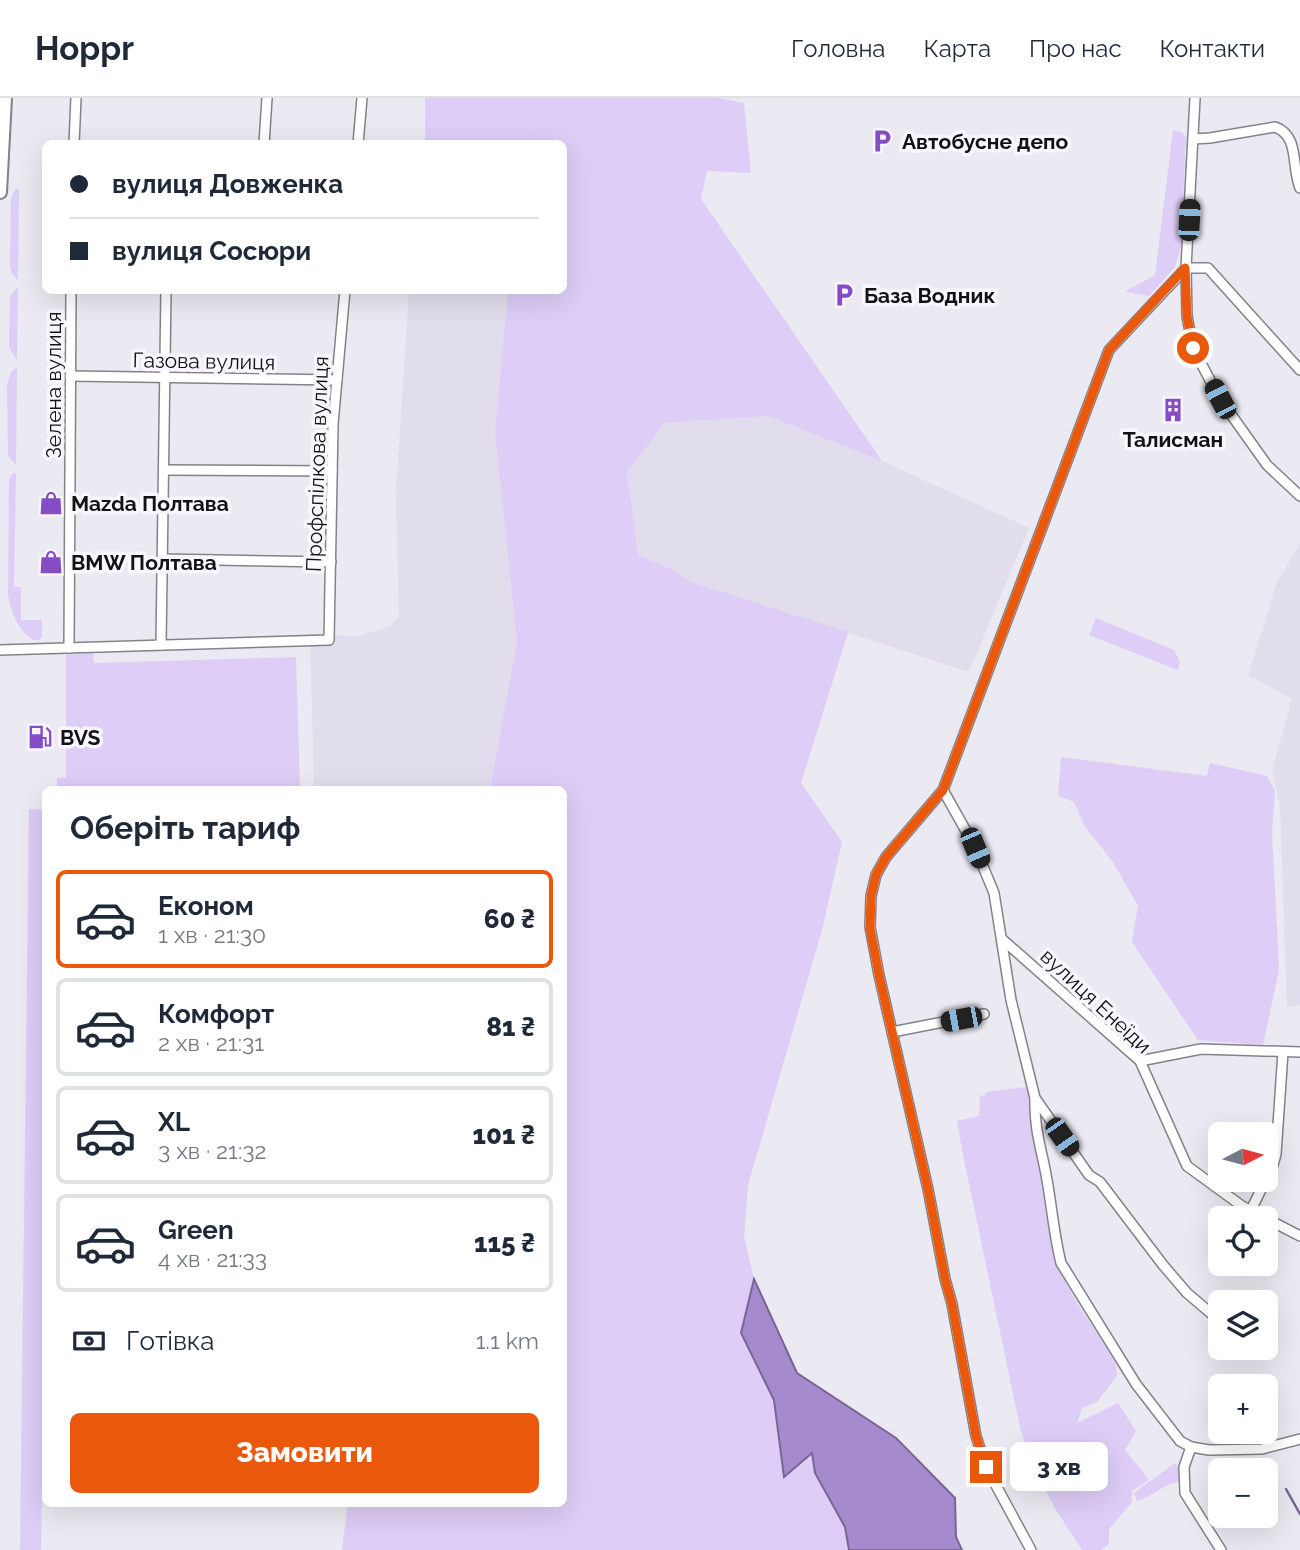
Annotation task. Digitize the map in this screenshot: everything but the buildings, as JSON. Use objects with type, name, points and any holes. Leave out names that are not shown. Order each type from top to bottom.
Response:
[{"type":"highway","points":[[0,192],[5,98]]},
{"type":"street","points":[[74,140],[76,98]]},
{"type":"street","points":[[264,140],[267,98]]},
{"type":"street","points":[[358,140],[362,98]]},
{"type":"street","points":[[1195,98],[1185,268],[1187,316],[1193,348],[1220,399],[1267,465],[1300,496]]},
{"type":"street","points":[[1194,139],[1275,127],[1282,129],[1289,133],[1292,140],[1300,188]]},
{"type":"street","points":[[1031,1550],[986,1467],[976,1436],[928,1189],[879,975],[870,928],[871,896],[876,875],[886,857],[943,790],[1109,350],[1185,268],[1208,268],[1300,370]]},
{"type":"street","name":"Зелена вулиця","points":[[69,648],[71,294]]},
{"type":"street","points":[[0,650],[161,645],[166,294]]},
{"type":"street","name":"Профспілкова вулиця","points":[[161,645],[329,640],[333,424],[345,294]]},
{"type":"street","name":"Газова вулиця","points":[[70,376],[337,380]]},
{"type":"street","points":[[164,470],[332,471]]},
{"type":"street","points":[[162,559],[331,562]]},
{"type":"street","points":[[943,790],[975,848],[994,893],[1011,1000],[1035,1098],[1037,1135],[1047,1179],[1055,1242],[1061,1262],[1072,1283],[1136,1384],[1180,1441],[1191,1447],[1209,1450],[1262,1449],[1300,1439]]},
{"type":"street","name":"вулиця Енеїди","points":[[1002,939],[1140,1061],[1187,1166],[1242,1206]]},
{"type":"street","points":[[892,1032],[984,1014]]},
{"type":"street","points":[[1140,1061],[1201,1049],[1300,1052]]},
{"type":"street","points":[[1253,1206],[1276,1154],[1283,1052]]},
{"type":"street","points":[[1035,1098],[1089,1175],[1100,1182],[1187,1293],[1208,1311]]},
{"type":"street","name":"вулиця Енеїди","points":[[1278,1224],[1300,1236]]},
{"type":"street","points":[[1191,1447],[1184,1467],[1185,1493],[1221,1550]]},
{"type":"shaded area","points":[[425,98],[718,98],[744,103],[751,173],[707,171],[701,199],[882,461],[768,416],[665,423],[627,472],[638,555],[669,568],[691,582],[848,632],[801,783],[842,842],[822,930],[748,1185],[744,1237],[754,1279],[741,1332],[774,1400],[784,1477],[812,1453],[815,1473],[845,1527],[849,1550],[342,1550],[347,1507],[567,1507],[567,786],[491,786],[517,641],[495,432],[508,294],[567,294],[567,140],[425,140]]},
{"type":"shaded area","points":[[1173,130],[1186,137],[1181,246],[1175,267],[1149,296],[1127,292],[1155,275]]},
{"type":"shaded area","points":[[16,189],[19,189],[18,280],[12,274],[10,265],[11,197]]},
{"type":"shaded area","points":[[18,287],[17,360],[9,347],[10,296]]},
{"type":"shaded area","points":[[409,294],[508,294],[495,432],[517,641],[491,786],[314,786],[310,634],[357,636],[389,627],[399,616],[396,492]]},
{"type":"shaded area","points":[[17,367],[16,465],[8,456],[7,384],[11,372]]},
{"type":"shaded area","points":[[768,416],[882,461],[1029,528],[969,672],[691,582],[669,568],[638,555],[627,472],[665,423]]},
{"type":"shaded area","points":[[16,473],[14,587],[21,587],[21,620],[42,620],[42,637],[39,640],[33,640],[19,626],[8,595],[9,479]]},
{"type":"shaded area","points":[[1300,543],[1300,1005],[1287,1007],[1280,806],[1272,770],[1292,699],[1248,675],[1277,583]]},
{"type":"shaded area","points":[[1096,618],[1174,650],[1180,661],[1178,670],[1089,635]]},
{"type":"shaded area","points":[[93,653],[94,663],[296,657],[300,786],[57,786],[57,778],[66,778],[66,654]]},
{"type":"shaded area","points":[[1061,757],[1207,776],[1210,763],[1267,776],[1275,791],[1272,832],[1279,970],[1263,1045],[1198,1040],[1132,942],[1138,906],[1113,862],[1084,825],[1074,802],[1058,796]]},
{"type":"shaded area","points":[[29,809],[42,810],[42,1484],[41,1550],[20,1550]]},
{"type":"shaded area","points":[[1029,1088],[1033,1102],[1032,1132],[1042,1174],[1055,1263],[1116,1365],[1117,1375],[1098,1401],[1082,1408],[1077,1423],[1118,1403],[1136,1431],[1125,1450],[1149,1480],[1132,1491],[1132,1502],[1109,1529],[1109,1544],[1101,1550],[1082,1550],[1039,1478],[1021,1432],[957,1121],[979,1116],[980,1096],[986,1095],[986,1092]]},
{"type":"shaded area","points":[[754,1279],[797,1373],[896,1438],[955,1498],[956,1537],[962,1550],[849,1550],[845,1527],[815,1473],[812,1453],[784,1477],[774,1400],[741,1333]]},
{"type":"shaded area","points":[[1175,1463],[1182,1478],[1178,1482],[1137,1501],[1134,1493]]},
{"type":"waterway","points":[[1286,1489],[1300,1514]]},
{"type":"place","name":"Автобусне депо","points":[[882,141]]},
{"type":"place","name":"База Водник","points":[[844,295]]},
{"type":"place","name":"Талисман","points":[[1173,410]]},
{"type":"place","name":"Mazda Полтава","points":[[51,503]]},
{"type":"place","name":"BMW Полтава","points":[[51,562]]},
{"type":"place","name":"BVS","points":[[40,737]]},
{"type":"route","points":[[986,1467],[976,1436],[928,1189],[879,975],[870,928],[871,896],[876,875],[886,857],[943,790],[1109,350],[1185,268],[1187,316],[1193,348]]}]
